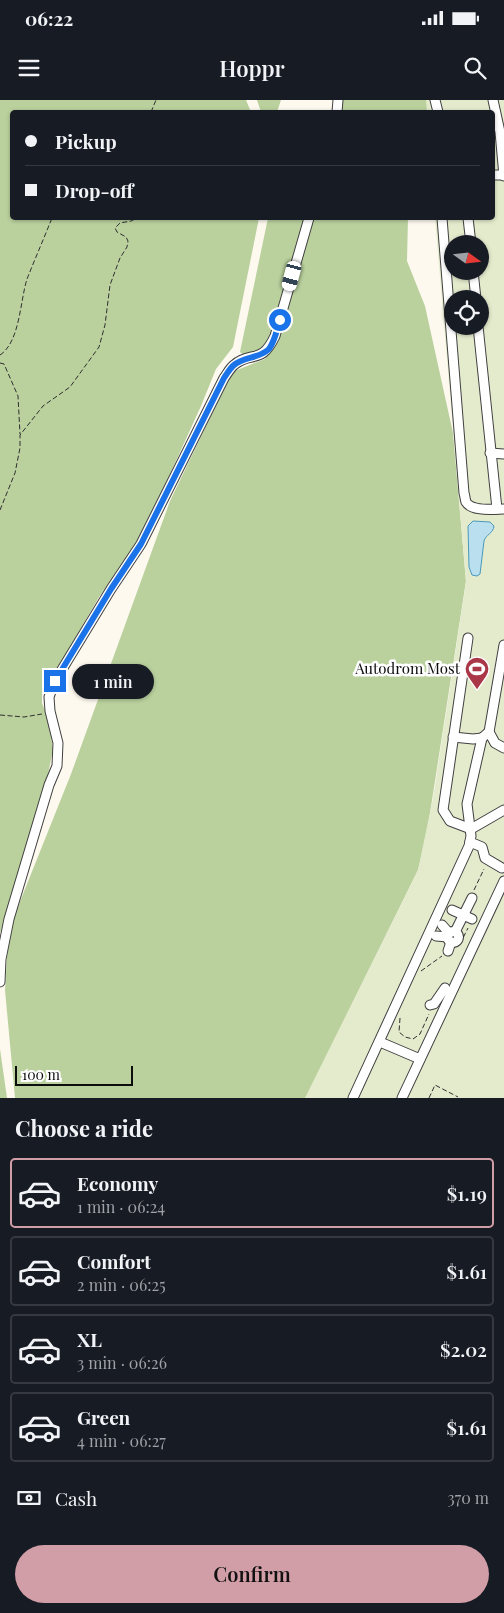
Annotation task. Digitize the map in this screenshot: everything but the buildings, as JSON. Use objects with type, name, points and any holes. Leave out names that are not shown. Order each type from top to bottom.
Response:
[{"type":"street","points":[[495,111],[504,176]]},
{"type":"street","points":[[0,982],[2,972],[0,959],[9,919],[49,786],[57,766],[58,744],[50,711],[49,697],[55,681],[141,544],[224,378],[234,365],[260,356],[269,348],[275,336],[308,220]]},
{"type":"street","points":[[442,220],[464,494],[466,502],[470,506],[501,509],[490,453],[479,335]]},
{"type":"street","points":[[468,220],[470,235]]},
{"type":"street","points":[[490,453],[504,454]]},
{"type":"street","points":[[468,638],[443,810],[450,821],[471,829]]},
{"type":"street","points":[[354,1098],[470,842],[471,829],[466,804],[485,735],[504,645]]},
{"type":"street","points":[[454,737],[473,739],[485,735]]},
{"type":"street","points":[[485,735],[504,748]]},
{"type":"street","points":[[471,829],[504,810]]},
{"type":"street","points":[[470,842],[482,847],[485,858],[502,868]]},
{"type":"street","points":[[402,1098],[504,881]]},
{"type":"street","points":[[444,952],[455,937],[472,898]]},
{"type":"street","points":[[452,910],[472,919]]},
{"type":"street","points":[[442,925],[455,937]]},
{"type":"street","points":[[436,936],[455,937]]},
{"type":"street","points":[[430,1010],[445,988]]},
{"type":"street","points":[[380,1042],[420,1059]]},
{"type":"path","points":[[0,355],[8,350],[15,333],[27,281],[51,220]]},
{"type":"path","points":[[20,434],[43,406],[70,387],[99,347],[105,326],[110,285],[128,241],[115,228],[120,223],[133,220]]},
{"type":"path","points":[[0,363],[4,364],[18,396],[20,434],[20,448],[15,473],[0,510]]},
{"type":"path","points":[[0,716],[24,718],[50,711]]},
{"type":"path","points":[[464,926],[467,930],[478,935]]},
{"type":"path","points":[[421,971],[442,956],[444,952]]},
{"type":"path","points":[[400,1018],[399,1032],[405,1037],[412,1039],[420,1034],[430,1010]]},
{"type":"path","points":[[429,1098],[435,1085],[458,1097]]},
{"type":"green space","points":[[0,100],[246,100],[250,110],[10,110],[10,220],[259,220],[233,347],[216,369],[140,540],[99,597],[42,695],[42,703],[48,719],[53,749],[47,780],[26,855],[0,933]]},
{"type":"green space","points":[[257,100],[281,100],[278,110],[260,110]]},
{"type":"green space","points":[[342,100],[427,100],[427,110],[341,110]]},
{"type":"green space","name":"Autodrom Most","points":[[426,100],[504,100],[504,1098],[305,1098],[418,870],[433,798],[466,582],[445,335],[489,335],[489,290],[444,290],[444,324],[435,220],[495,220],[495,110],[427,110]]},
{"type":"green space","points":[[268,220],[304,220],[272,338],[260,353],[245,356],[240,352]]},
{"type":"green space","points":[[312,220],[408,220],[407,261],[425,306],[453,433],[466,581],[426,839],[418,870],[306,1098],[15,1098],[5,990],[7,956],[13,919],[71,774],[170,501],[232,372],[265,359],[279,336]]},
{"type":"green space","points":[[0,1049],[7,1098],[0,1098]]},
{"type":"water","points":[[473,521],[490,522],[494,526],[484,541],[480,574],[477,576],[472,575],[469,567],[468,526]]},
{"type":"place","name":"Autodrom Most","points":[[477,690]]},
{"type":"route","points":[[55,681],[141,544],[224,378],[234,365],[260,356],[269,348],[280,320]]}]
